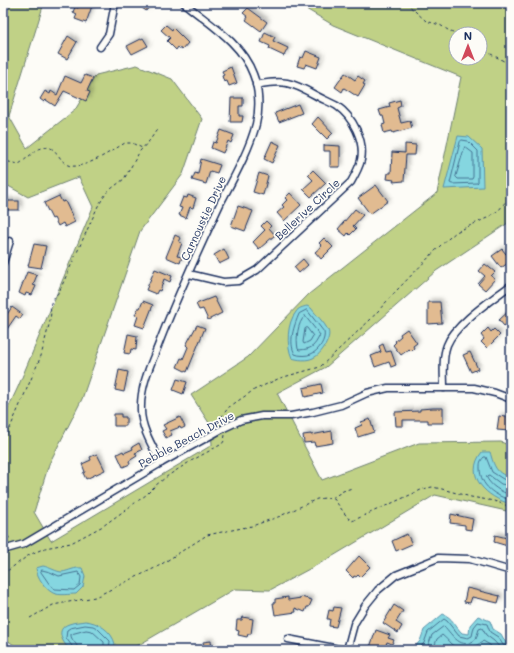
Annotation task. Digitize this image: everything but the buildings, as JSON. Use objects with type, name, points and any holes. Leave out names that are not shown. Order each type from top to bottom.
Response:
[{"type":"street","points":[[100,47],[109,34],[115,3]]},
{"type":"street","name":"Carnoustie Drive","points":[[161,463],[142,422],[140,410],[145,378],[162,333],[252,137],[258,117],[258,96],[249,64],[240,51],[184,3]]},
{"type":"street","name":"Bellerive Circle","points":[[189,274],[223,282],[238,281],[257,270],[351,182],[359,168],[362,150],[358,133],[346,115],[338,107],[297,86],[273,82],[256,85]]},
{"type":"street","points":[[3,263],[10,241]]},
{"type":"street","points":[[444,388],[445,352],[452,335],[460,326],[511,284]]},
{"type":"street","name":"Pebble Beach Drive","points":[[3,550],[24,544],[222,428],[241,420],[262,416],[291,416],[313,412],[341,405],[367,393],[388,388],[474,388],[483,389],[511,399]]},
{"type":"street","points":[[288,639],[346,650],[354,624],[378,590],[396,575],[438,558],[470,559],[511,570]]},
{"type":"path","points":[[406,3],[426,22],[440,25],[448,30]]},
{"type":"path","points":[[488,52],[511,65]]},
{"type":"path","points":[[3,439],[10,428],[41,356],[52,312],[50,306],[52,300],[59,292],[98,206],[107,192],[124,180],[142,148],[158,128]]},
{"type":"path","points":[[3,158],[9,162],[19,164],[41,148],[50,147],[54,149],[64,163],[69,166],[75,166],[84,165],[125,143],[132,143],[142,148]]},
{"type":"path","points":[[3,574],[29,555],[45,548],[71,543],[103,526],[146,495],[169,475],[222,444],[225,439],[220,420],[229,408],[254,390],[280,378],[320,367],[370,320],[441,245],[456,232],[487,218],[499,210],[511,195]]},
{"type":"path","points":[[30,618],[53,605],[95,597],[157,566],[207,535],[252,526],[278,517],[317,499],[332,499],[352,521],[423,489],[432,487],[442,488],[471,497],[494,501],[511,507]]},
{"type":"path","points":[[332,499],[352,488]]},
{"type":"path","points":[[3,532],[10,537],[17,546]]},
{"type":"green space","points":[[3,3],[44,3],[9,116],[27,148],[75,110],[96,75],[137,65],[172,79],[202,119],[183,174],[140,231],[82,399],[49,464],[34,512],[51,541],[212,445],[211,426],[191,395],[248,357],[309,294],[437,193],[461,77],[333,25],[296,3],[511,3],[511,221],[436,271],[326,367],[277,393],[322,480],[419,443],[501,442],[511,446],[511,512],[435,495],[328,559],[270,590],[235,589],[130,650],[20,650],[10,642],[3,640],[3,419],[18,387],[93,207],[79,177],[28,197],[3,183]]},
{"type":"water","points":[[458,136],[469,137],[482,149],[483,187],[444,189]]},
{"type":"water","points":[[307,306],[311,308],[324,324],[329,333],[325,346],[316,356],[308,360],[302,360],[292,358],[288,334],[291,322],[297,311]]},
{"type":"water","points":[[482,452],[490,452],[496,469],[502,474],[511,477],[511,504],[494,497],[480,485],[476,477],[475,469]]},
{"type":"water","points":[[43,566],[62,572],[82,568],[85,576],[83,587],[76,594],[61,595],[53,593],[44,586],[38,575],[36,568]]},
{"type":"water","points":[[443,614],[451,620],[462,633],[469,634],[470,625],[478,616],[490,621],[493,629],[501,634],[506,643],[511,640],[511,650],[412,650],[420,641],[424,630]]},
{"type":"water","points":[[85,621],[95,623],[108,631],[115,644],[112,650],[70,650],[61,636],[62,629],[64,626],[69,624]]}]
